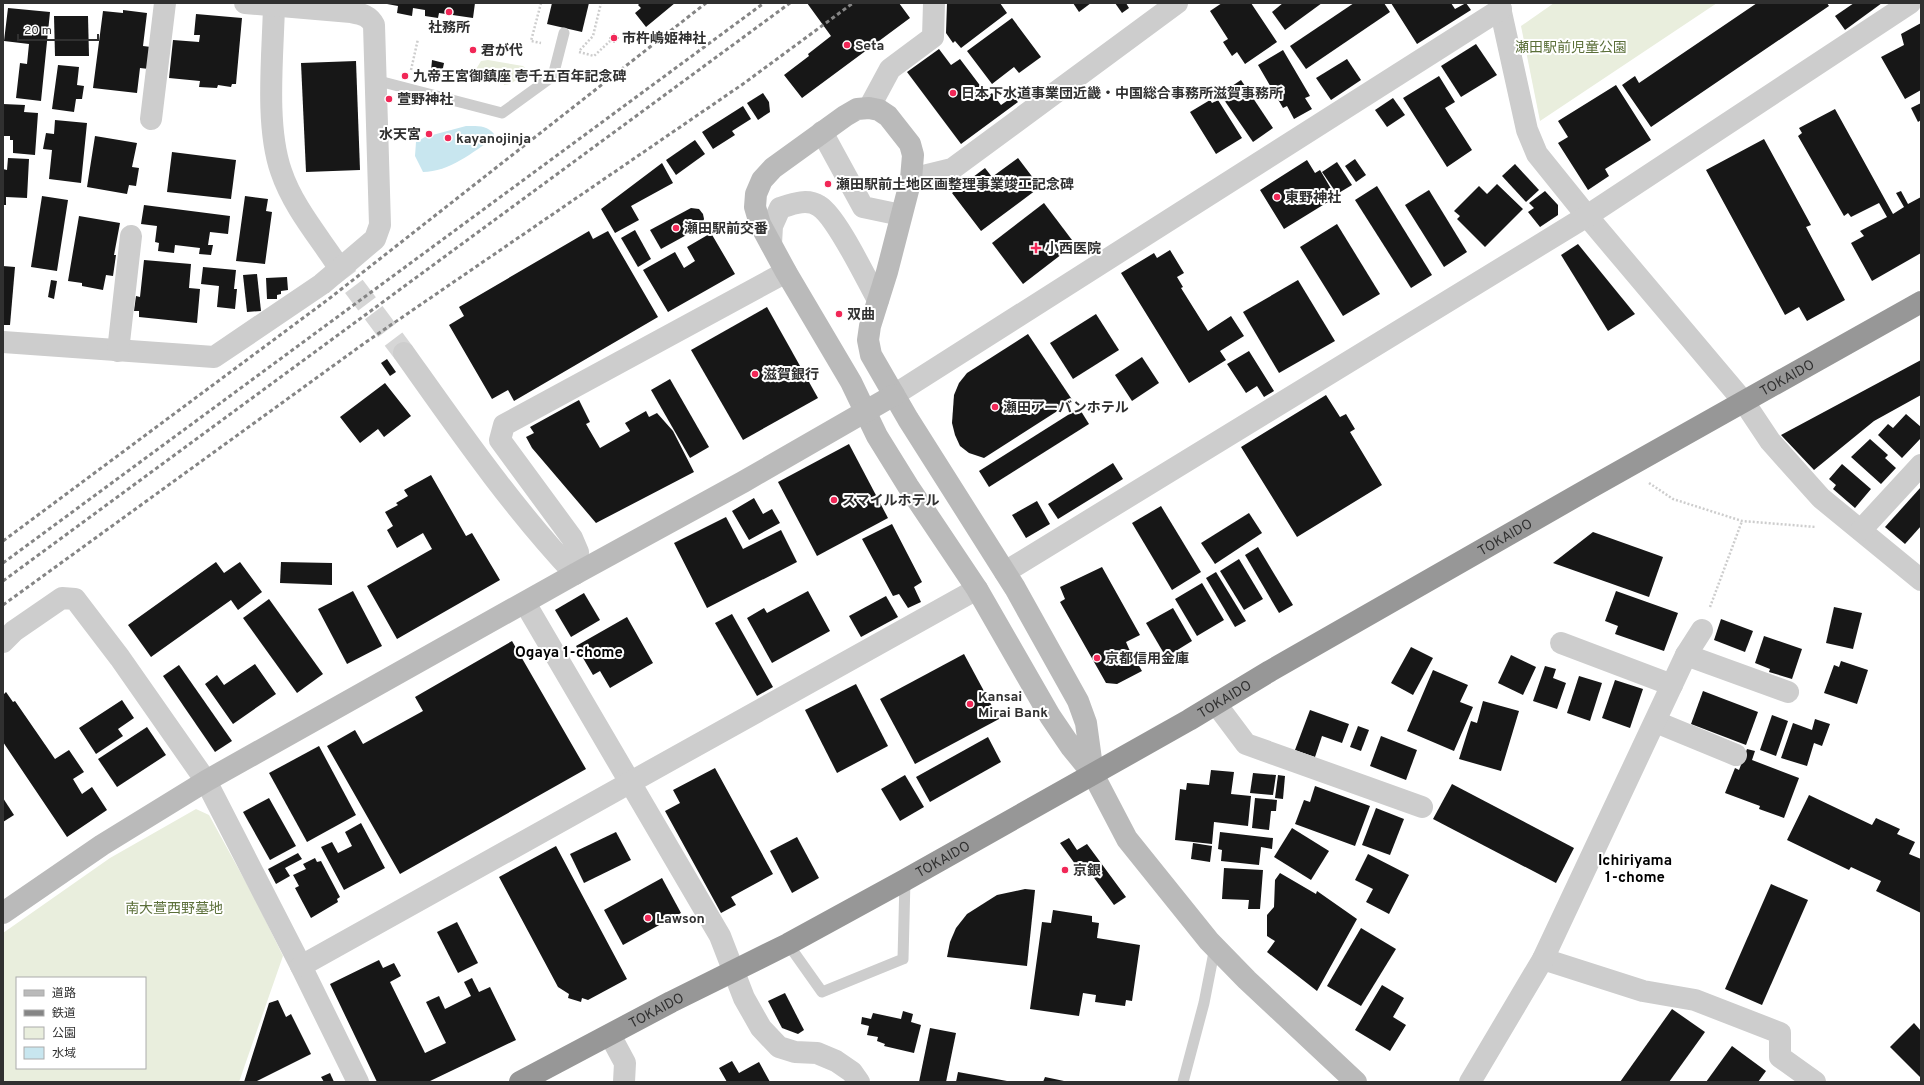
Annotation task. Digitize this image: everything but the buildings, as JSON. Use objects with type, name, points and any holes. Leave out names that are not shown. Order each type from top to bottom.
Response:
[{"type":"highway","name":"TOKAIDO","points":[[520,1082],[788,944],[905,880],[1216,704],[1276,668],[1626,468],[1921,302]]},
{"type":"street","points":[[151,119],[165,3]]},
{"type":"street","points":[[3,342],[214,357],[322,284],[375,239],[380,225],[374,25],[366,10],[350,12],[245,3]]},
{"type":"street","points":[[869,108],[890,69],[933,37],[934,3]]},
{"type":"street","points":[[911,179],[952,169],[1176,3]]},
{"type":"street","points":[[1005,572],[1587,216],[1910,3]]},
{"type":"street","points":[[274,5],[272,125],[275,148],[281,171],[291,193],[334,260]]},
{"type":"street","points":[[3,913],[102,845],[206,781],[575,574],[743,482],[865,411],[894,396],[1500,6],[1526,130],[1537,154],[1587,216],[1744,402],[1770,441],[1816,492],[1921,580]]},
{"type":"street","points":[[1093,774],[1086,723],[1078,701],[1005,572],[894,396],[871,356],[868,340],[870,326],[911,179],[913,155],[910,144],[888,116],[879,110],[869,108],[857,109],[772,168],[762,180],[756,194],[755,207],[760,224],[786,272],[851,382],[878,436],[908,486],[977,589],[1050,716],[1071,747],[1093,774],[1127,839],[1186,915],[1215,947],[1247,980],[1356,1082]]},
{"type":"street","points":[[822,132],[863,207],[901,215]]},
{"type":"street","points":[[771,244],[772,226],[780,208],[800,201],[818,205],[830,217],[878,300]]},
{"type":"street","points":[[118,351],[132,236]]},
{"type":"street","points":[[575,574],[578,552],[572,538],[500,440],[504,425],[786,272]]},
{"type":"street","points":[[404,353],[468,443],[539,535],[575,574]]},
{"type":"street","points":[[1861,530],[1921,465]]},
{"type":"street","points":[[301,966],[977,589]]},
{"type":"street","points":[[3,642],[14,631],[62,598],[75,599],[120,658],[206,781],[301,966],[358,1082]]},
{"type":"street","points":[[525,603],[720,936],[744,998],[761,1028],[779,1047],[795,1052],[817,1054],[836,1061],[852,1072],[859,1082]]},
{"type":"street","points":[[1470,1082],[1543,959],[1656,722],[1686,655],[1702,630]]},
{"type":"street","points":[[1561,643],[1672,685]]},
{"type":"street","points":[[1686,655],[1788,692]]},
{"type":"street","points":[[1216,704],[1246,744],[1422,807]]},
{"type":"street","points":[[1656,722],[1736,755]]},
{"type":"street","points":[[1543,959],[1643,991],[1695,1000],[1780,1034],[1780,1057],[1815,1082]]},
{"type":"street","points":[[610,1035],[625,1063],[624,1082]]},
{"type":"lane","points":[[375,80],[502,113],[553,76],[564,33]]},
{"type":"lane","points":[[788,944],[822,992],[903,959],[905,880]]},
{"type":"lane","points":[[1184,1082],[1204,1003],[1215,947]]},
{"type":"path","points":[[601,3],[593,36],[578,52],[594,56],[610,41]]},
{"type":"path","points":[[407,88],[418,39]]},
{"type":"path","points":[[1626,468],[1673,499],[1742,521],[1817,527]]},
{"type":"path","points":[[1702,630],[1742,521]]},
{"type":"green space","name":"瀬田駅前児童公園","points":[[1554,3],[1717,3],[1540,121],[1521,26]]},
{"type":"green space","points":[[488,60],[523,66],[529,72],[510,84],[504,85],[503,79],[488,73],[481,83],[473,79],[473,74],[481,61]]},
{"type":"green space","name":"南大萱西野墓地","points":[[196,809],[209,815],[255,899],[283,956],[239,1082],[3,1082],[3,933],[110,858]]},
{"type":"water","points":[[466,126],[478,126],[488,129],[494,134],[494,138],[451,165],[442,169],[423,172],[415,156],[416,142],[425,137]]},
{"type":"tunnel","points":[[334,260],[404,353]]},
{"type":"railway","points":[[3,541],[330,298],[706,3]]},
{"type":"railway","points":[[3,563],[764,3]]},
{"type":"railway","points":[[3,581],[790,3]]},
{"type":"railway","points":[[3,605],[366,342],[743,84],[853,3]]},
{"type":"place","name":"社務所","points":[[449,12]]},
{"type":"place","name":"市杵嶋姫神社","points":[[614,38]]},
{"type":"place","name":"Seta","points":[[847,45]]},
{"type":"place","name":"君が代","points":[[473,50]]},
{"type":"place","name":"九帝王宮御鎮座 壱千五百年記念碑","points":[[405,76]]},
{"type":"place","name":"日本下水道事業団近畿・中国総合事務所滋賀事務所","points":[[953,93]]},
{"type":"place","name":"萱野神社","points":[[389,99]]},
{"type":"place","name":"水天宮","points":[[429,134]]},
{"type":"place","name":"kayanojinja","points":[[448,138]]},
{"type":"place","name":"瀬田駅前土地区画整理事業竣工記念碑","points":[[828,184]]},
{"type":"place","name":"東野神社","points":[[1277,197]]},
{"type":"place","name":"瀬田駅前交番","points":[[676,228]]},
{"type":"place","name":"小西医院","points":[[1036,248]]},
{"type":"place","name":"双曲","points":[[839,314]]},
{"type":"place","name":"滋賀銀行","points":[[755,374]]},
{"type":"place","name":"瀬田アーバンホテル","points":[[995,407]]},
{"type":"place","name":"スマイルホテル","points":[[834,500]]},
{"type":"place","name":"京都信用金庫","points":[[1097,658]]},
{"type":"place","name":"Kansai Mirai Bank","points":[[970,704]]},
{"type":"place","name":"京銀","points":[[1065,870]]},
{"type":"place","name":"Lawson","points":[[648,918]]},
{"type":"district","name":"Ogaya 1-chome","points":[[569,652]]},
{"type":"district","name":"Ichiriyama 1-chome","points":[[1635,868]]}]
